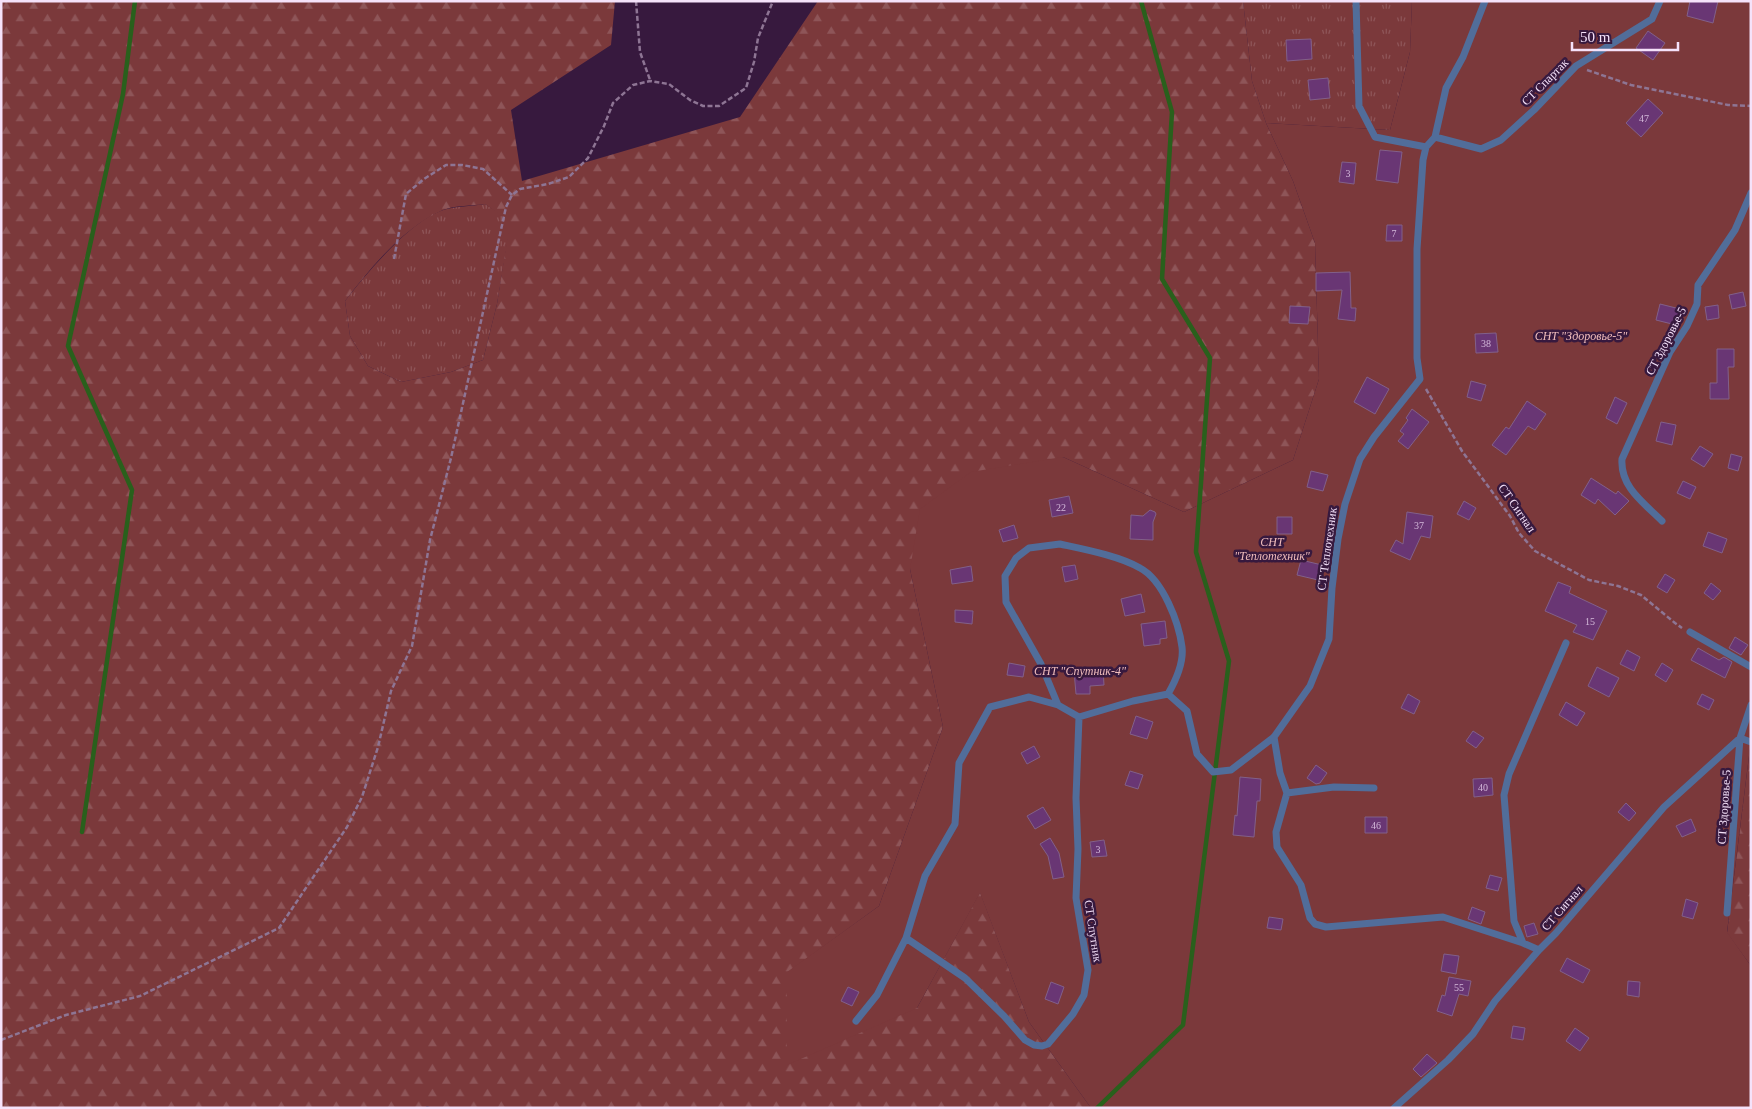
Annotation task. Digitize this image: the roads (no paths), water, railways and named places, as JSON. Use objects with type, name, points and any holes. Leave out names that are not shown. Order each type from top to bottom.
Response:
[{"type":"lane","points":[[1356,1],[1359,106],[1375,137],[1426,147],[1435,137],[1446,88],[1463,57],[1485,1]]},
{"type":"lane","name":"СТ Спартак","points":[[1435,137],[1481,149],[1500,140],[1534,110],[1576,66],[1652,19],[1660,1]]},
{"type":"lane","name":"СТ Теплотехник","points":[[1168,694],[1187,711],[1197,754],[1213,772],[1231,770],[1274,737],[1310,686],[1329,640],[1332,588],[1338,538],[1345,504],[1360,459],[1374,437],[1420,379],[1417,358],[1417,249],[1423,160],[1426,147]]},
{"type":"lane","name":"СТ Здоровье-5","points":[[1662,521],[1632,492],[1621,468],[1622,459],[1670,352],[1687,326],[1697,304],[1698,285],[1735,230],[1751,193]]},
{"type":"lane","points":[[856,1021],[878,995],[906,938],[925,876],[956,824],[959,763],[990,708],[1029,697],[1058,705],[1080,717],[1133,701],[1168,694],[1178,675],[1183,648],[1173,610],[1162,589],[1142,568],[1088,550],[1060,544],[1029,548],[1016,558],[1005,576],[1006,602],[1041,664],[1058,705]]},
{"type":"lane","points":[[1690,632],[1751,667]]},
{"type":"lane","points":[[1523,944],[1514,921],[1504,795],[1509,774],[1566,643]]},
{"type":"lane","name":"СТ Здоровье-5","points":[[1727,913],[1740,738],[1751,705]]},
{"type":"lane","name":"СТ Спутник","points":[[906,938],[965,978],[1004,1016],[1025,1040],[1034,1045],[1042,1046],[1048,1044],[1073,1014],[1084,995],[1088,970],[1076,898],[1078,849],[1076,798],[1080,717]]},
{"type":"lane","points":[[1274,737],[1280,773],[1287,793],[1276,832],[1277,846],[1301,885],[1310,918],[1315,924],[1326,927],[1443,918],[1538,950]]},
{"type":"lane","points":[[1740,738],[1751,742]]},
{"type":"lane","name":"СТ Сигнал","points":[[1394,1108],[1448,1060],[1473,1034],[1495,1001],[1664,807],[1740,738]]},
{"type":"lane","points":[[1287,793],[1334,787],[1374,788]]},
{"type":"waterway","points":[[82,832],[132,490],[68,346],[123,94],[135,1]]},
{"type":"waterway","points":[[1097,1108],[1183,1025],[1229,661],[1196,552],[1210,358],[1162,279],[1172,112],[1141,1]]},
{"type":"park label","name":"СНТ \"Здоровье-5\"","points":[[1581,336]]},
{"type":"park label","name":"СНТ \"Теплотехник\"","points":[[1272,549]]},
{"type":"park label","name":"СНТ \"Спутник-4\"","points":[[1080,671]]}]
